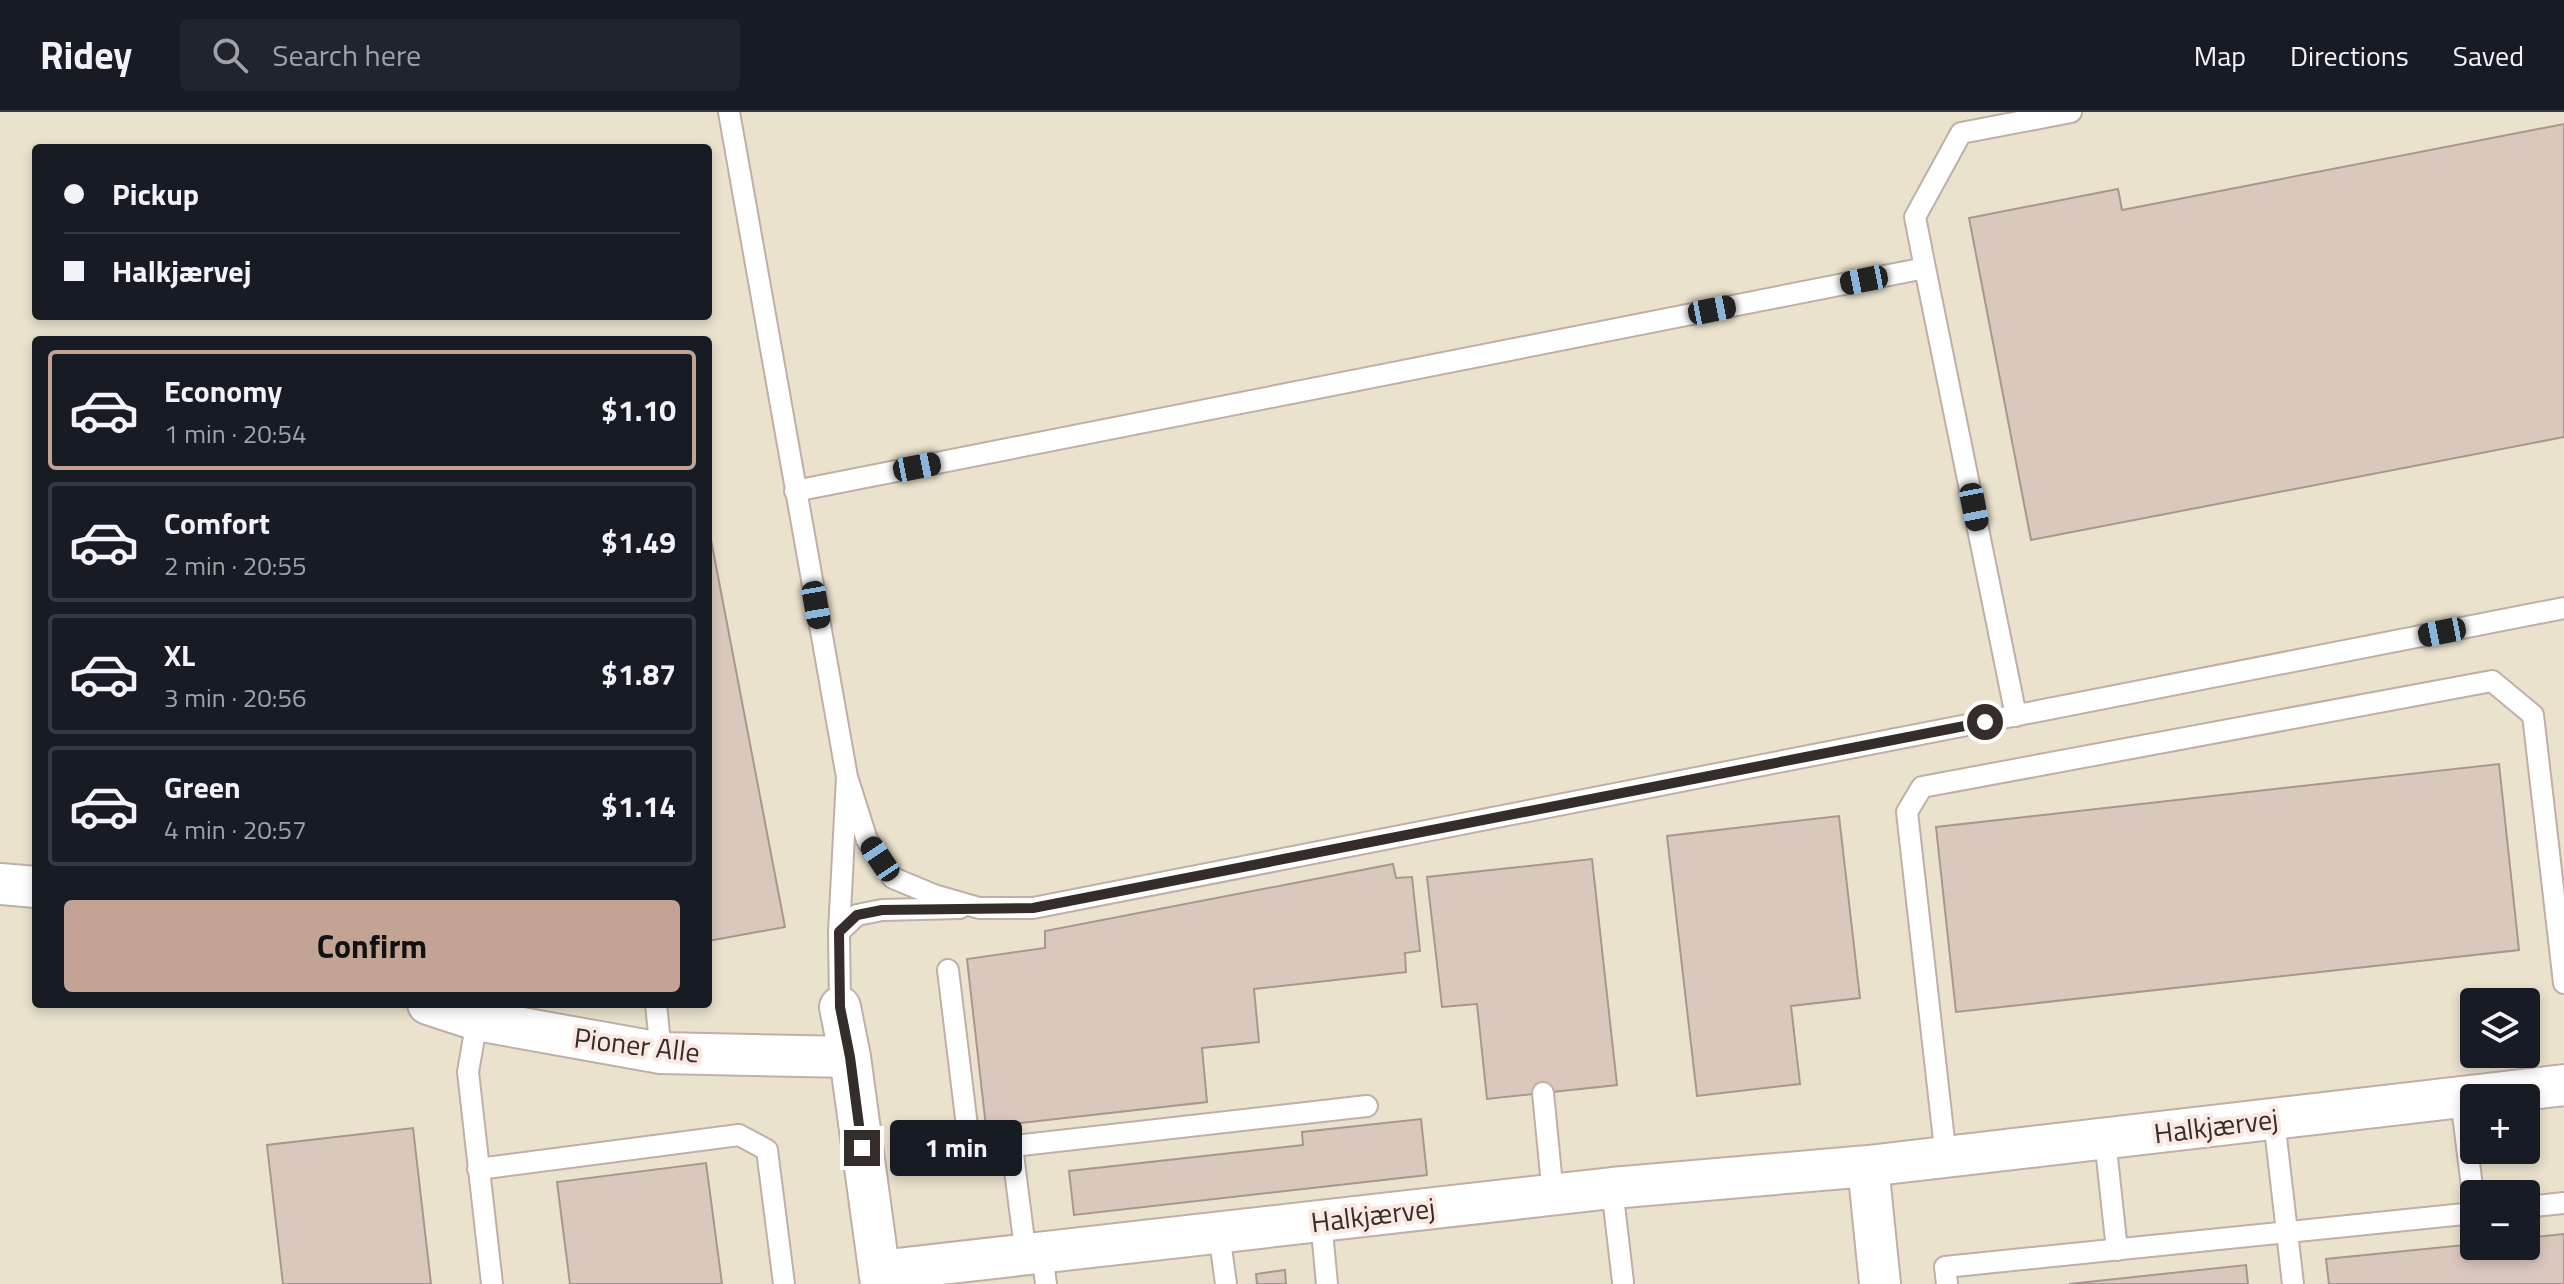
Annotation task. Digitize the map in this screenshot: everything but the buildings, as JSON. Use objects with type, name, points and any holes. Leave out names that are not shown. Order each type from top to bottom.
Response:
[{"type":"street","points":[[0,884],[32,887]]},
{"type":"street","name":"Halkjærvej","points":[[840,1007],[850,1057],[880,1277],[1038,1264],[1219,1233],[1612,1188],[1946,1158],[2460,1098]]},
{"type":"street","name":"Pioner Alle","points":[[440,1008],[477,1020],[661,1053],[850,1057]]},
{"type":"street","name":"Halkjærvej","points":[[2540,1088],[2564,1085]]},
{"type":"street","points":[[1868,1166],[1880,1284]]},
{"type":"lane","points":[[729,112],[847,777],[867,840],[893,878],[934,895],[979,908]]},
{"type":"lane","points":[[2016,716],[1915,217],[1961,133],[2071,112]]},
{"type":"lane","points":[[795,491],[1925,268]]},
{"type":"lane","points":[[839,932],[857,915],[882,910],[1033,908],[2564,608]]},
{"type":"lane","points":[[1946,1158],[1907,812],[1922,787],[2492,681],[2533,715],[2564,983]]},
{"type":"lane","points":[[840,1007],[839,932],[847,777]]},
{"type":"lane","points":[[948,970],[970,1151],[1367,1106]]},
{"type":"lane","points":[[656,1008],[661,1053]]},
{"type":"lane","points":[[477,1020],[468,1072],[492,1284]]},
{"type":"lane","points":[[1543,1093],[1553,1195]]},
{"type":"lane","points":[[2274,1120],[2293,1284]]},
{"type":"lane","points":[[478,1169],[739,1135],[767,1150],[784,1284]]},
{"type":"lane","points":[[2105,1139],[2117,1250]]},
{"type":"lane","points":[[1012,1147],[1038,1264]]},
{"type":"lane","points":[[1612,1188],[1623,1282]]},
{"type":"lane","points":[[2540,1206],[2564,1203]]},
{"type":"lane","points":[[1947,1284],[1945,1267],[2460,1214]]},
{"type":"lane","points":[[1321,1221],[1327,1284]]},
{"type":"lane","points":[[1219,1233],[1226,1284]]},
{"type":"shaded area","points":[[0,112],[2564,112],[2564,1284],[0,1284]]},
{"type":"route","points":[[862,1148],[840,1007],[839,932],[857,915],[882,910],[1033,908],[1985,722]]}]
